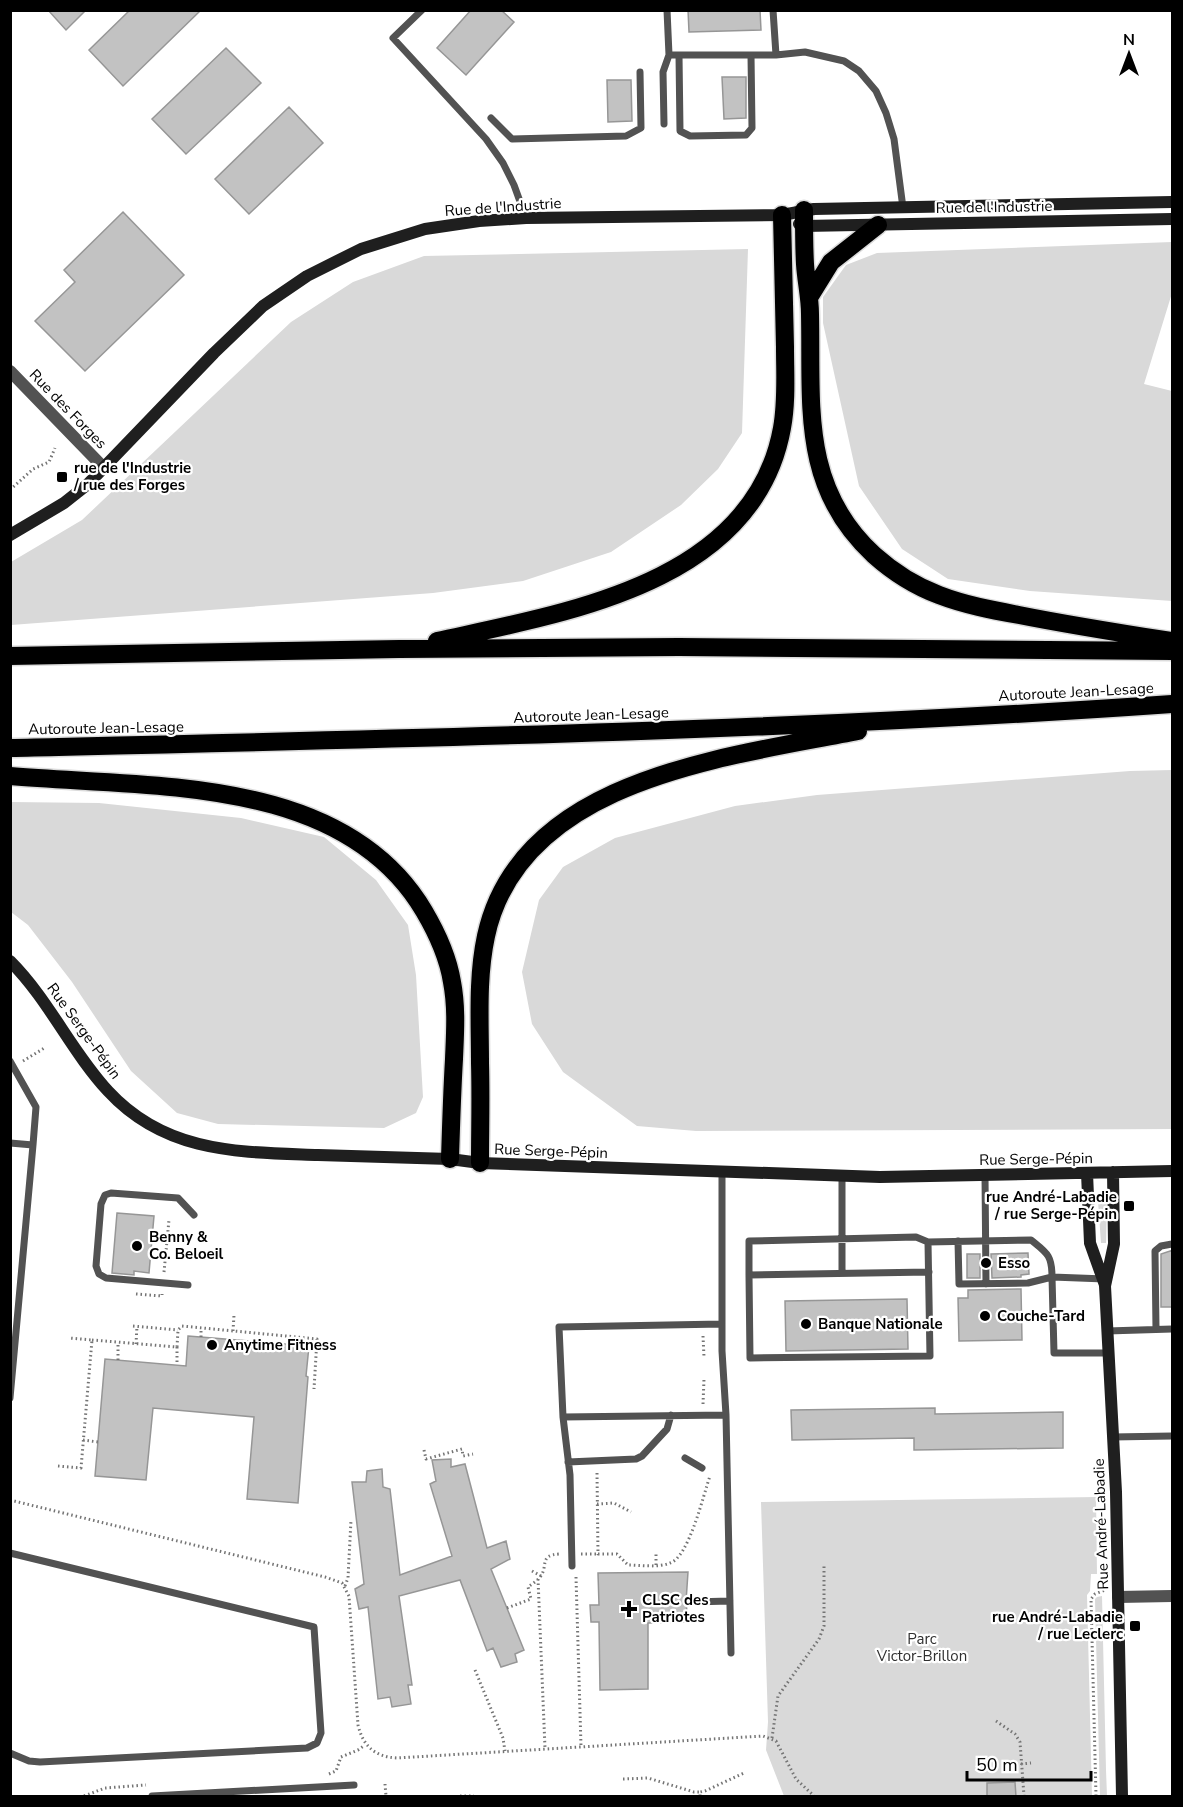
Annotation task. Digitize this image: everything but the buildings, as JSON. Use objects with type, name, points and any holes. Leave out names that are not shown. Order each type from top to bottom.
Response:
[{"type":"highway","points":[[399,649],[543,617],[616,595],[682,565],[710,545],[734,522],[762,484],[774,457],[782,429],[785,396],[782,215]]},
{"type":"highway","points":[[804,218],[805,267],[810,296],[812,405],[816,454],[832,500],[860,541],[903,577],[923,589],[955,601],[1038,619],[1173,642]]},
{"type":"highway","points":[[810,296],[831,262],[878,225]]},
{"type":"highway","points":[[10,656],[399,649],[702,647],[1173,651]]},
{"type":"highway","name":"Autoroute Jean-Lesage","points":[[10,748],[537,736],[915,720],[1173,704]]},
{"type":"highway","points":[[480,1164],[480,993],[486,938],[493,915],[506,887],[523,860],[539,841],[556,826],[583,809],[651,780],[729,757],[915,720]]},
{"type":"highway","points":[[10,776],[187,790],[258,801],[297,812],[327,825],[356,841],[385,862],[408,888],[426,915],[447,961],[452,981],[455,1027],[450,1159]]},
{"type":"street","name":"Rue de l'Industrie","points":[[804,218],[903,208],[1173,202]]},
{"type":"street","name":"Rue de l'Industrie","points":[[10,535],[64,503],[104,468],[243,323],[270,301],[307,276],[362,249],[408,233],[461,222],[526,218],[782,215],[878,225],[1173,219]]},
{"type":"street","name":"Rue des Forges","points":[[10,371],[104,468]]},
{"type":"street","name":"Rue Serge-Pépin","points":[[10,961],[41,996],[109,1092],[131,1112],[175,1137],[205,1147],[245,1152],[450,1159],[480,1164],[842,1176],[1173,1171]]},
{"type":"street","name":"Rue André-Labadie","points":[[1113,1172],[1114,1244],[1105,1282],[1113,1437],[1122,1797]]},
{"type":"street","name":"Rue André-Labadie","points":[[1087,1173],[1090,1243],[1105,1282]]},
{"type":"street","points":[[1118,1597],[1173,1596]]},
{"type":"lane","points":[[422,10],[393,38],[486,140],[503,163],[526,218]]},
{"type":"lane","points":[[664,124],[663,72],[669,55],[667,10]]},
{"type":"lane","points":[[773,10],[776,55]]},
{"type":"lane","points":[[669,55],[776,55],[805,51],[844,61],[859,71],[876,91],[886,113],[894,139],[903,208]]},
{"type":"lane","points":[[679,55],[680,131],[690,136],[746,135],[752,128],[752,55]]},
{"type":"lane","points":[[491,118],[512,139],[626,136],[641,128],[640,72]]},
{"type":"lane","points":[[10,1061],[36,1107],[10,1398]]},
{"type":"lane","points":[[10,1143],[33,1145]]},
{"type":"lane","points":[[722,1172],[722,1324],[731,1653]]},
{"type":"lane","points":[[985,1175],[986,1284]]},
{"type":"lane","points":[[842,1176],[842,1273]]},
{"type":"lane","points":[[188,1285],[106,1278],[99,1274],[96,1266],[101,1204],[105,1195],[111,1193],[178,1198],[194,1215]]},
{"type":"lane","points":[[928,1242],[930,1356],[750,1358],[749,1241],[842,1238],[916,1237],[928,1242],[1031,1240],[1049,1256],[1052,1263],[1054,1353],[1108,1353]]},
{"type":"lane","points":[[958,1241],[959,1284],[1028,1283],[1052,1277],[1105,1282]]},
{"type":"lane","points":[[1156,1329],[1155,1251],[1161,1246],[1173,1244]]},
{"type":"lane","points":[[749,1275],[929,1272]]},
{"type":"lane","points":[[572,1566],[570,1475],[563,1417],[559,1327],[722,1324]]},
{"type":"lane","points":[[1107,1331],[1173,1329]]},
{"type":"lane","points":[[568,1462],[636,1459],[642,1456],[667,1429],[671,1415]]},
{"type":"lane","points":[[563,1417],[726,1415]]},
{"type":"lane","points":[[1113,1437],[1173,1436]]},
{"type":"lane","points":[[685,1458],[702,1468]]},
{"type":"lane","points":[[10,1553],[314,1627],[321,1733],[317,1743],[307,1749],[40,1762],[29,1761],[10,1753]]},
{"type":"lane","points":[[692,1602],[730,1601]]},
{"type":"lane","points":[[152,1797],[354,1785]]},
{"type":"path","points":[[10,490],[33,470],[49,462],[55,447]]},
{"type":"path","points":[[33,1055],[46,1047]]},
{"type":"path","points":[[164,1277],[169,1220]]},
{"type":"path","points":[[233,1331],[234,1315]]},
{"type":"path","points":[[136,1344],[135,1326],[178,1330]]},
{"type":"path","points":[[177,1365],[178,1330],[182,1326],[317,1339],[314,1389]]},
{"type":"path","points":[[201,1328],[201,1337]]},
{"type":"path","points":[[703,1334],[704,1357]]},
{"type":"path","points":[[69,1338],[177,1347]]},
{"type":"path","points":[[58,1466],[81,1468],[92,1340]]},
{"type":"path","points":[[118,1342],[118,1360]]},
{"type":"path","points":[[704,1379],[704,1403]]},
{"type":"path","points":[[83,1440],[98,1442]]},
{"type":"path","points":[[424,1450],[426,1459],[462,1449],[463,1456],[473,1454]]},
{"type":"path","points":[[581,1554],[617,1554],[628,1565],[673,1563],[683,1553],[713,1468]]},
{"type":"path","points":[[597,1473],[598,1554]]},
{"type":"path","points":[[10,1500],[325,1577],[345,1586]]},
{"type":"path","points":[[597,1504],[614,1503],[631,1512]]},
{"type":"path","points":[[351,1520],[348,1578],[345,1586],[350,1606],[357,1719],[359,1732],[365,1745],[379,1755],[390,1758],[763,1736],[772,1738],[780,1747],[789,1769],[814,1797]]},
{"type":"path","points":[[656,1552],[656,1565]]},
{"type":"path","points":[[545,1749],[540,1578],[543,1564],[548,1556],[562,1554]]},
{"type":"path","points":[[772,1738],[778,1696],[819,1639],[824,1626],[824,1566]]},
{"type":"path","points":[[532,1571],[540,1578]]},
{"type":"path","points":[[576,1573],[581,1746]]},
{"type":"path","points":[[507,1608],[531,1599],[528,1587],[540,1578]]},
{"type":"path","name":"Rue André-Labadie","points":[[1096,1797],[1091,1599],[1100,1591]]},
{"type":"path","points":[[475,1670],[503,1738],[505,1751]]},
{"type":"path","points":[[996,1721],[1019,1738],[1024,1797]]},
{"type":"path","points":[[329,1774],[336,1771],[341,1757],[365,1745]]},
{"type":"path","points":[[1021,1764],[1031,1763]]},
{"type":"path","points":[[623,1779],[648,1778],[700,1794],[744,1773]]},
{"type":"path","points":[[385,1784],[386,1797]]},
{"type":"path","points":[[84,1797],[105,1788],[147,1785]]},
{"type":"path","points":[[460,1797],[474,1796]]},
{"type":"green space","points":[[1172,242],[1172,293],[1144,384],[1172,391],[1172,601],[1030,591],[948,579],[902,549],[859,486],[823,323],[823,297],[846,265],[877,253]]},
{"type":"green space","points":[[748,249],[742,433],[718,469],[681,505],[611,552],[523,581],[433,593],[11,625],[11,562],[82,520],[291,322],[353,282],[424,256]]},
{"type":"green space","points":[[1172,770],[1172,1129],[696,1131],[637,1126],[563,1072],[532,1024],[522,972],[539,900],[563,867],[615,838],[735,806],[817,795],[1130,771]]},
{"type":"green space","points":[[10,802],[99,803],[241,818],[324,837],[376,880],[408,925],[416,975],[423,1097],[416,1113],[384,1128],[218,1124],[177,1113],[131,1071],[72,982],[28,925],[11,912]]},
{"type":"green space","points":[[1098,1201],[1107,1201],[1106,1243],[1101,1243]]},
{"type":"green space","name":"Parc Victor-Brillon","points":[[1096,1497],[1097,1574],[1091,1574],[1090,1591],[1087,1595],[1092,1796],[784,1796],[766,1750],[768,1722],[761,1502]]},
{"type":"green space","points":[[1102,1596],[1107,1796],[1100,1796],[1095,1599]]},
{"type":"place","name":"rue de l'Industrie / rue des Forges","points":[[62,477]]},
{"type":"place","name":"rue André-Labadie / rue Serge-Pépin","points":[[1129,1206]]},
{"type":"place","name":"Benny & Co. Beloeil","points":[[137,1246]]},
{"type":"place","name":"Esso","points":[[986,1263]]},
{"type":"place","name":"Couche-Tard","points":[[985,1316]]},
{"type":"place","name":"Banque Nationale","points":[[806,1324]]},
{"type":"place","name":"Anytime Fitness","points":[[212,1345]]},
{"type":"place","name":"CLSC des Patriotes","points":[[629,1609]]},
{"type":"place","name":"rue André-Labadie / rue Leclerc","points":[[1135,1626]]}]
